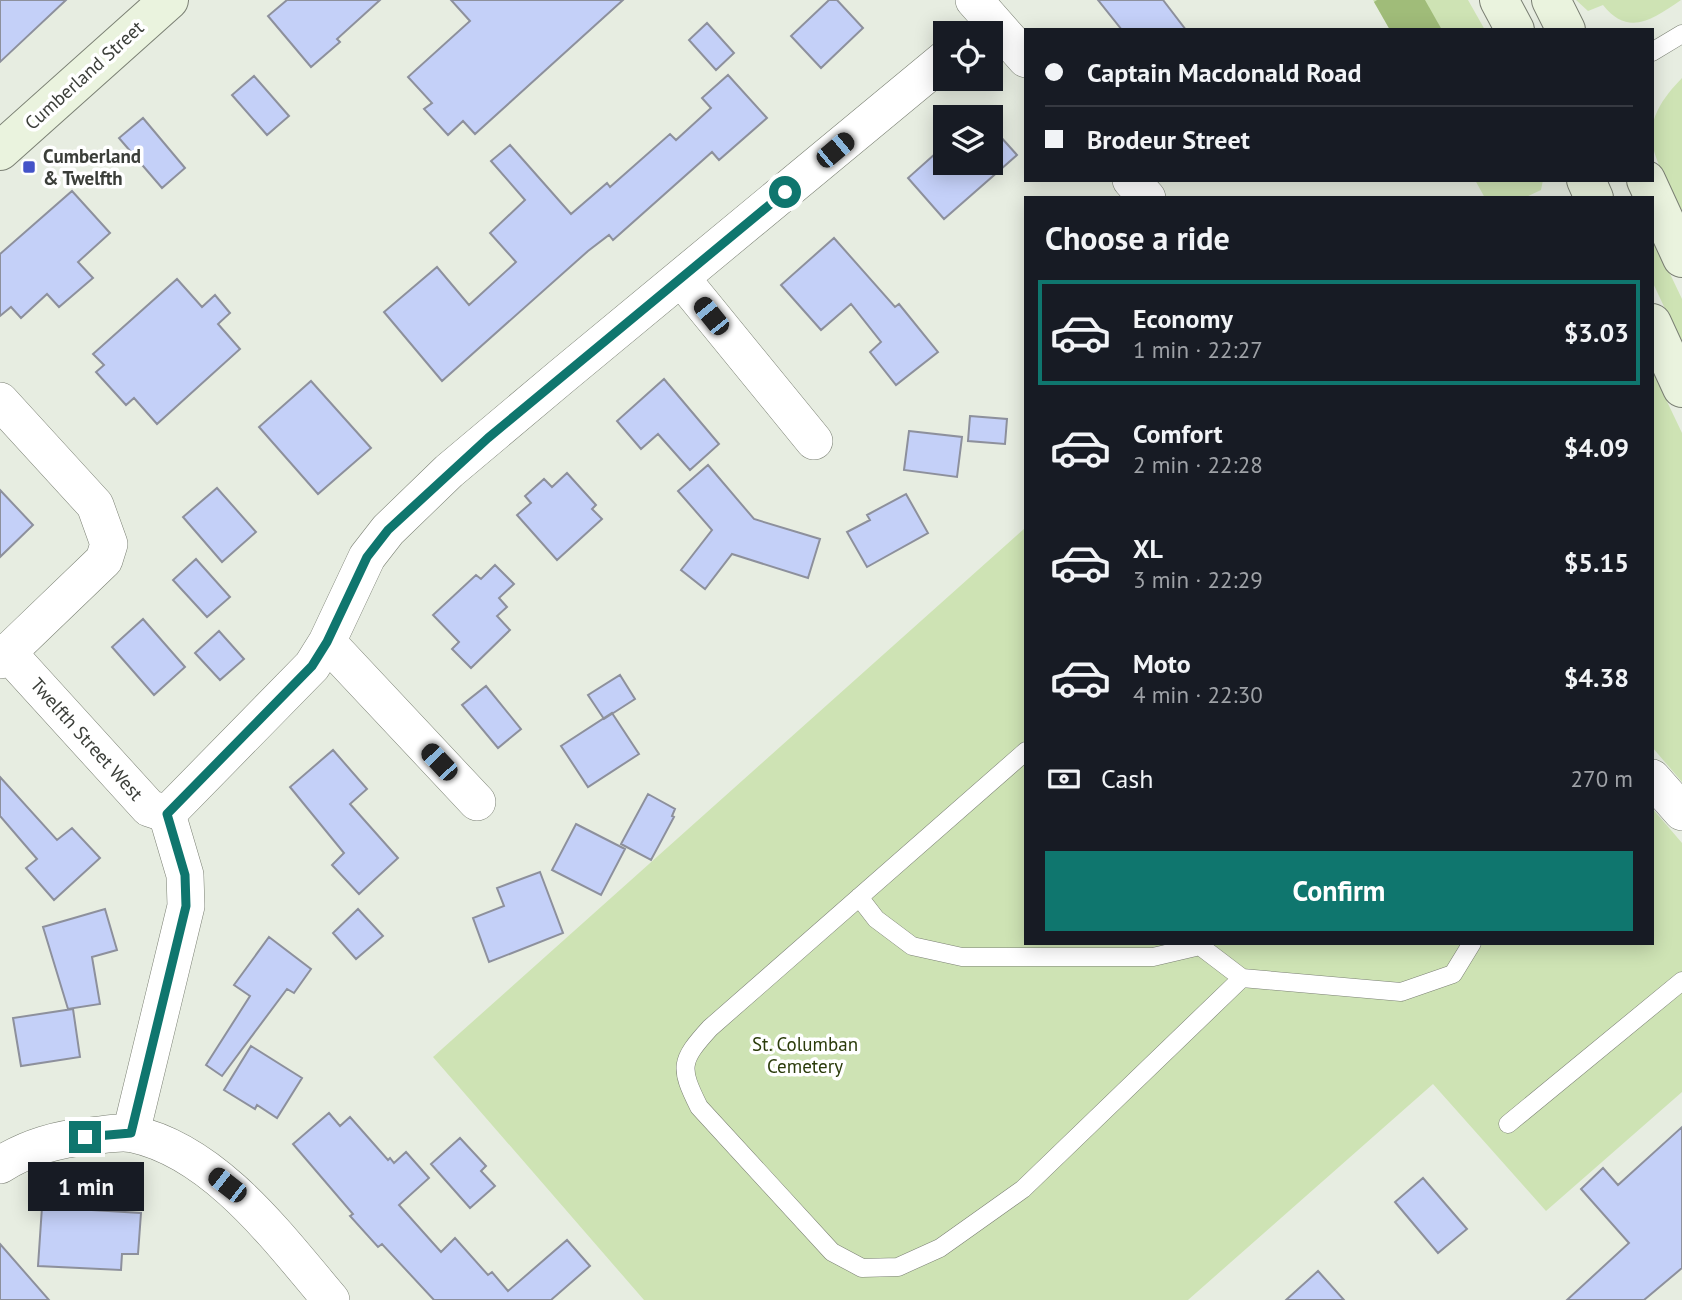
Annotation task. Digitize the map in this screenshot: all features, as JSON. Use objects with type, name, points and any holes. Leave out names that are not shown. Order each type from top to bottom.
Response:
[{"type":"main road","name":"Cumberland Street","points":[[0,150],[169,0]]},
{"type":"main road","points":[[1499,0],[1514,28]]},
{"type":"main road","points":[[1551,0],[1565,28]]},
{"type":"main road","points":[[1654,197],[1682,258]]},
{"type":"main road","points":[[1654,327],[1682,388]]},
{"type":"street","points":[[980,18],[1024,57]]},
{"type":"street","points":[[131,1133],[186,906],[185,875],[167,814],[312,666],[327,642],[367,557],[388,530],[449,471],[933,69]]},
{"type":"street","points":[[1133,182],[1145,196]]},
{"type":"street","points":[[681,278],[814,441]]},
{"type":"street","points":[[0,401],[95,506],[109,544],[104,560],[4,657]]},
{"type":"street","points":[[327,642],[477,802]]},
{"type":"street","name":"Twelfth Street West","points":[[4,657],[149,808],[167,814]]},
{"type":"street","points":[[1654,780],[1682,813]]},
{"type":"street","points":[[0,1165],[38,1145],[67,1139],[131,1133],[161,1142],[227,1185],[331,1300]]},
{"type":"lane","points":[[1654,51],[1682,34]]},
{"type":"lane","points":[[1024,753],[710,1028],[688,1052],[685,1079],[699,1107],[832,1252],[862,1268],[898,1267],[940,1248],[1023,1189],[1242,978]]},
{"type":"lane","points":[[859,897],[876,919],[912,946],[962,957],[1153,957],[1200,945],[1242,978],[1401,992],[1452,974],[1471,945]]},
{"type":"lane","points":[[1508,1124],[1682,981]]},
{"type":"green space","points":[[1373,0],[1468,0],[1484,28],[1389,28]]},
{"type":"green space","points":[[1425,0],[1441,28],[1389,28],[1374,2]]},
{"type":"green space","points":[[1576,0],[1681,0],[1651,18],[1632,23],[1622,21],[1603,5],[1588,11]]},
{"type":"green space","points":[[1682,78],[1682,211],[1654,150],[1654,122],[1666,96]]},
{"type":"green space","points":[[1476,182],[1543,182],[1541,190],[1528,196],[1484,196]]},
{"type":"green space","points":[[1654,240],[1682,299],[1682,345],[1654,285]]},
{"type":"green space","points":[[1654,374],[1682,433],[1682,782],[1654,749]]},
{"type":"green space","name":"St. Columban Cemetery","points":[[1024,529],[1024,945],[1654,945],[1654,810],[1682,843],[1682,1092],[1546,1211],[1433,1084],[1188,1300],[644,1300],[433,1057]]},
{"type":"building","points":[[0,0],[66,0],[0,62]]},
{"type":"building","points":[[287,0],[380,0],[337,39],[340,42],[311,67],[268,16]]},
{"type":"building","points":[[451,0],[623,0],[475,134],[463,121],[448,135],[424,109],[432,103],[408,77],[470,21]]},
{"type":"building","points":[[829,0],[837,0],[863,28],[821,68],[791,36]]},
{"type":"building","points":[[1098,0],[1163,0],[1184,28],[1120,28]]},
{"type":"building","points":[[707,23],[734,53],[716,70],[689,40]]},
{"type":"building","points":[[728,75],[767,118],[719,160],[712,152],[613,240],[609,235],[588,251],[442,381],[384,312],[437,267],[469,305],[516,262],[490,233],[525,200],[491,161],[510,145],[571,214],[607,183],[610,187],[670,134],[676,140],[711,108],[702,98]]},
{"type":"building","points":[[254,76],[289,116],[267,135],[232,95]]},
{"type":"building","points":[[143,118],[185,168],[162,188],[119,138]]},
{"type":"building","points":[[1003,139],[1017,155],[1003,167]]},
{"type":"building","points":[[933,156],[933,175],[994,175],[944,219],[908,178]]},
{"type":"building","points":[[72,191],[110,233],[78,262],[93,278],[59,307],[47,294],[21,318],[11,307],[0,316],[0,254]]},
{"type":"building","points":[[834,238],[895,307],[899,304],[938,352],[896,385],[870,352],[881,342],[851,304],[821,330],[781,285]]},
{"type":"building","points":[[177,279],[202,307],[215,295],[230,313],[218,324],[240,349],[157,424],[134,398],[126,405],[96,372],[104,365],[93,354]]},
{"type":"building","points":[[664,379],[719,444],[690,470],[658,434],[641,449],[617,421]]},
{"type":"building","points":[[311,381],[371,448],[318,494],[259,427]]},
{"type":"building","points":[[970,416],[1007,419],[1005,444],[968,441]]},
{"type":"building","points":[[909,431],[962,437],[957,477],[904,470]]},
{"type":"building","points":[[708,465],[754,519],[820,539],[808,578],[732,554],[705,589],[681,570],[712,530],[678,491]]},
{"type":"building","points":[[567,473],[596,505],[592,509],[602,519],[557,560],[517,515],[531,503],[525,496],[544,479],[552,487]]},
{"type":"building","points":[[217,488],[256,532],[222,562],[183,517]]},
{"type":"building","points":[[0,490],[33,525],[0,557]]},
{"type":"building","points":[[906,494],[928,533],[867,567],[847,532],[870,520],[867,515]]},
{"type":"building","points":[[196,559],[230,597],[207,617],[173,580]]},
{"type":"building","points":[[495,565],[514,584],[499,598],[507,607],[497,616],[510,630],[471,668],[452,649],[459,642],[433,615],[476,575],[481,579]]},
{"type":"building","points":[[143,619],[185,667],[154,695],[112,647]]},
{"type":"building","points":[[219,631],[244,659],[220,680],[195,653]]},
{"type":"building","points":[[620,675],[635,699],[604,719],[588,695]]},
{"type":"building","points":[[486,686],[521,729],[498,748],[462,705]]},
{"type":"building","points":[[612,713],[639,754],[588,787],[561,746]]},
{"type":"building","points":[[333,750],[367,789],[350,804],[398,858],[359,894],[332,865],[344,853],[290,787]]},
{"type":"building","points":[[0,777],[57,840],[72,828],[100,858],[54,900],[26,868],[37,859],[0,816]]},
{"type":"building","points":[[648,794],[675,809],[672,816],[674,817],[651,860],[621,844]]},
{"type":"building","points":[[576,824],[625,849],[601,895],[552,870]]},
{"type":"building","points":[[540,872],[563,933],[489,962],[473,918],[504,906],[497,888]]},
{"type":"building","points":[[105,909],[117,950],[92,957],[100,1004],[68,1009],[43,927]]},
{"type":"building","points":[[358,909],[383,936],[356,959],[333,933]]},
{"type":"building","points":[[269,937],[311,969],[294,993],[287,989],[222,1076],[206,1065],[250,996],[234,985]]},
{"type":"building","points":[[73,1009],[80,1057],[21,1066],[13,1018]]},
{"type":"building","points":[[251,1046],[302,1078],[277,1118],[257,1105],[255,1109],[224,1090]]},
{"type":"building","points":[[329,1113],[340,1126],[350,1117],[388,1160],[390,1158],[394,1163],[406,1152],[429,1178],[399,1205],[441,1252],[455,1238],[488,1275],[492,1272],[508,1291],[567,1240],[590,1266],[551,1300],[434,1300],[382,1244],[378,1247],[293,1144]]},
{"type":"building","points":[[1682,1127],[1682,1268],[1644,1300],[1567,1300],[1629,1243],[1581,1189],[1603,1168],[1618,1185]]},
{"type":"building","points":[[460,1138],[486,1166],[481,1171],[495,1186],[470,1208],[431,1164]]},
{"type":"building","points":[[1423,1178],[1467,1229],[1438,1253],[1395,1202]]},
{"type":"building","points":[[42,1207],[141,1213],[138,1254],[122,1254],[121,1270],[38,1266]]},
{"type":"building","points":[[0,1244],[49,1300],[0,1300]]},
{"type":"building","points":[[1318,1271],[1344,1300],[1286,1300]]},
{"type":"place","name":"Cumberland & Twelfth","points":[[29,167]]},
{"type":"route","points":[[85,1137],[131,1133],[186,906],[185,875],[167,814],[312,666],[327,642],[367,557],[388,530],[449,471],[785,192]]}]
